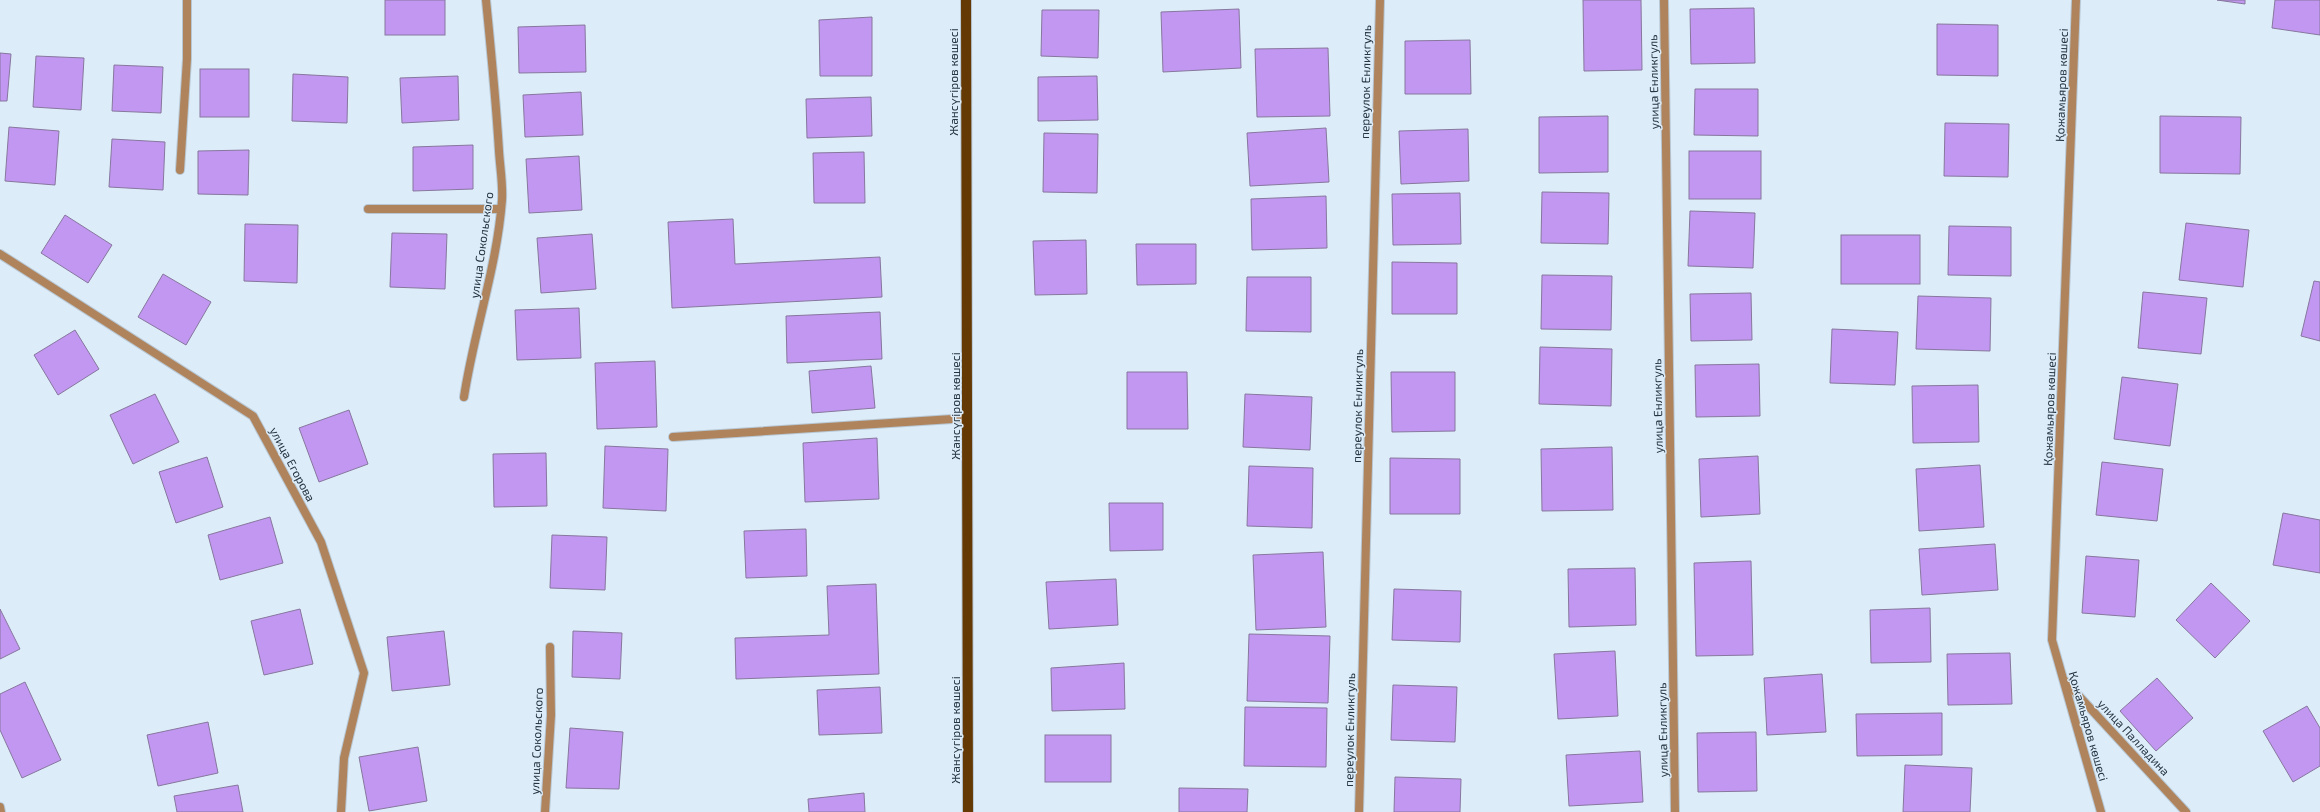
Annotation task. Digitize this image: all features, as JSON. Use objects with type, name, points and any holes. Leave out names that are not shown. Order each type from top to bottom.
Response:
[{"type":"main road","name":"Жансүгіров көшесі","points":[[966,0],[968,812]]},
{"type":"street","points":[[180,170],[187,59],[187,0]]},
{"type":"street","name":"улица Сокольского","points":[[464,397],[470,361],[482,315],[491,270],[502,199],[498,128],[486,0]]},
{"type":"street","name":"переулок Енликгуль","points":[[1359,812],[1380,0]]},
{"type":"street","name":"улица Енликгуль","points":[[1664,0],[1674,812]]},
{"type":"street","name":"Қожамьяров көшесі","points":[[2076,0],[2052,640],[2101,812]]},
{"type":"street","points":[[368,209],[500,209]]},
{"type":"street","name":"улица Егорова","points":[[0,254],[253,416],[321,542],[364,673],[344,758],[341,812]]},
{"type":"street","points":[[673,437],[968,418]]},
{"type":"street","name":"улица Сокольского","points":[[545,812],[551,715],[550,647]]},
{"type":"street","name":"улица Палладина","points":[[2063,679],[2186,812]]},
{"type":"street","points":[[0,807],[1,812]]},
{"type":"building","points":[[385,0],[445,0],[445,35],[385,35]]},
{"type":"building","points":[[1583,0],[1641,0],[1642,70],[1584,71]]},
{"type":"building","points":[[2217,0],[2245,0],[2245,4]]},
{"type":"building","points":[[2275,0],[2320,0],[2320,35],[2272,28]]},
{"type":"building","points":[[1754,8],[1755,63],[1691,64],[1690,9]]},
{"type":"building","points":[[1239,9],[1241,68],[1163,72],[1161,12]]},
{"type":"building","points":[[1042,10],[1099,10],[1098,58],[1041,56]]},
{"type":"building","points":[[872,17],[872,76],[820,76],[819,20]]},
{"type":"building","points":[[1937,24],[1998,25],[1998,76],[1937,75]]},
{"type":"building","points":[[585,25],[586,72],[519,73],[518,27]]},
{"type":"building","points":[[1470,40],[1471,94],[1405,94],[1405,41]]},
{"type":"building","points":[[1328,48],[1330,116],[1257,117],[1255,49]]},
{"type":"building","points":[[0,53],[11,54],[7,101],[0,101]]},
{"type":"building","points":[[36,56],[84,58],[81,110],[33,107]]},
{"type":"building","points":[[114,65],[163,67],[161,113],[112,111]]},
{"type":"building","points":[[200,69],[249,69],[249,117],[200,117]]},
{"type":"building","points":[[293,74],[348,77],[347,123],[292,121]]},
{"type":"building","points":[[458,76],[459,120],[402,123],[400,78]]},
{"type":"building","points":[[1097,76],[1098,120],[1038,121],[1038,77]]},
{"type":"building","points":[[1695,89],[1758,89],[1758,136],[1694,135]]},
{"type":"building","points":[[581,92],[583,135],[525,137],[523,95]]},
{"type":"building","points":[[871,97],[872,136],[807,138],[806,99]]},
{"type":"building","points":[[1608,116],[1608,172],[1539,173],[1539,117]]},
{"type":"building","points":[[2160,116],[2241,117],[2240,174],[2160,173]]},
{"type":"building","points":[[1945,123],[2009,124],[2008,177],[1944,176]]},
{"type":"building","points":[[9,127],[59,131],[55,185],[5,181]]},
{"type":"building","points":[[1326,128],[1329,182],[1250,186],[1247,133]]},
{"type":"building","points":[[1468,129],[1469,181],[1401,184],[1399,131]]},
{"type":"building","points":[[1044,133],[1098,134],[1097,193],[1043,192]]},
{"type":"building","points":[[112,139],[165,142],[163,190],[109,187]]},
{"type":"building","points":[[473,145],[473,189],[413,191],[413,147]]},
{"type":"building","points":[[249,150],[248,195],[198,194],[198,151]]},
{"type":"building","points":[[1689,151],[1761,151],[1761,199],[1689,199]]},
{"type":"building","points":[[864,152],[865,203],[814,203],[813,153]]},
{"type":"building","points":[[579,156],[582,210],[529,213],[526,159]]},
{"type":"building","points":[[1542,192],[1609,193],[1608,244],[1541,243]]},
{"type":"building","points":[[1460,193],[1461,244],[1393,245],[1392,194]]},
{"type":"building","points":[[1326,196],[1327,248],[1252,250],[1251,199]]},
{"type":"building","points":[[1690,211],[1755,213],[1753,268],[1688,266]]},
{"type":"building","points":[[65,215],[112,245],[88,283],[41,253]]},
{"type":"building","points":[[733,219],[735,264],[880,257],[882,297],[672,308],[668,222]]},
{"type":"building","points":[[2186,223],[2249,230],[2243,287],[2179,280]]},
{"type":"building","points":[[245,224],[298,225],[297,283],[244,281]]},
{"type":"building","points":[[1949,226],[2011,227],[2011,276],[1948,275]]},
{"type":"building","points":[[392,233],[447,234],[445,289],[390,287]]},
{"type":"building","points":[[592,234],[596,289],[541,293],[537,238]]},
{"type":"building","points":[[1841,235],[1920,235],[1920,284],[1841,284]]},
{"type":"building","points":[[1086,240],[1087,294],[1035,295],[1033,241]]},
{"type":"building","points":[[1136,244],[1196,244],[1196,284],[1137,285]]},
{"type":"building","points":[[1392,262],[1457,263],[1457,314],[1392,314]]},
{"type":"building","points":[[163,274],[211,302],[186,345],[138,317]]},
{"type":"building","points":[[1542,275],[1612,276],[1611,330],[1541,329]]},
{"type":"building","points":[[1247,277],[1311,277],[1311,332],[1246,331]]},
{"type":"building","points":[[2314,281],[2320,282],[2320,341],[2301,336]]},
{"type":"building","points":[[2143,292],[2207,298],[2201,354],[2138,348]]},
{"type":"building","points":[[1751,293],[1752,340],[1691,341],[1690,294]]},
{"type":"building","points":[[1918,296],[1991,298],[1990,351],[1916,349]]},
{"type":"building","points":[[579,308],[581,358],[517,360],[515,310]]},
{"type":"building","points":[[880,312],[882,359],[787,363],[786,316]]},
{"type":"building","points":[[1832,329],[1898,332],[1895,385],[1830,383]]},
{"type":"building","points":[[75,330],[99,369],[58,395],[34,355]]},
{"type":"building","points":[[1540,347],[1612,349],[1611,406],[1539,404]]},
{"type":"building","points":[[655,361],[657,427],[597,429],[595,363]]},
{"type":"building","points":[[1759,364],[1760,416],[1696,417],[1695,365]]},
{"type":"building","points":[[871,366],[875,408],[812,413],[809,371]]},
{"type":"building","points":[[1127,372],[1187,372],[1188,429],[1127,429]]},
{"type":"building","points":[[1391,372],[1455,372],[1455,431],[1392,432]]},
{"type":"building","points":[[2122,377],[2178,384],[2170,446],[2114,439]]},
{"type":"building","points":[[1978,385],[1979,442],[1913,443],[1912,386]]},
{"type":"building","points":[[155,394],[179,442],[133,464],[110,415]]},
{"type":"building","points":[[1245,394],[1312,397],[1310,450],[1243,447]]},
{"type":"building","points":[[349,410],[368,464],[319,482],[299,428]]},
{"type":"building","points":[[877,438],[879,499],[805,502],[803,443]]},
{"type":"building","points":[[605,446],[668,449],[666,511],[603,508]]},
{"type":"building","points":[[1612,447],[1613,510],[1542,511],[1541,449]]},
{"type":"building","points":[[546,453],[547,506],[494,507],[493,454]]},
{"type":"building","points":[[1758,456],[1760,514],[1701,517],[1699,459]]},
{"type":"building","points":[[207,457],[223,507],[176,523],[159,472]]},
{"type":"building","points":[[1390,458],[1460,459],[1460,514],[1390,514]]},
{"type":"building","points":[[2102,462],[2163,469],[2157,521],[2096,515]]},
{"type":"building","points":[[1980,465],[1984,527],[1919,531],[1916,469]]},
{"type":"building","points":[[1249,466],[1313,468],[1312,528],[1247,526]]},
{"type":"building","points":[[1109,503],[1163,503],[1163,550],[1110,551]]},
{"type":"building","points":[[2283,513],[2320,520],[2320,573],[2273,565]]},
{"type":"building","points":[[270,517],[283,563],[220,580],[208,535]]},
{"type":"building","points":[[806,529],[807,576],[746,578],[744,531]]},
{"type":"building","points":[[552,535],[607,537],[605,590],[550,588]]},
{"type":"building","points":[[1995,544],[1998,590],[1922,595],[1919,549]]},
{"type":"building","points":[[1323,552],[1326,627],[1256,630],[1253,555]]},
{"type":"building","points":[[2086,556],[2139,560],[2135,617],[2082,613]]},
{"type":"building","points":[[1751,561],[1753,655],[1696,656],[1694,563]]},
{"type":"building","points":[[1635,568],[1636,625],[1569,627],[1568,569]]},
{"type":"building","points":[[1116,579],[1118,625],[1049,629],[1046,582]]},
{"type":"building","points":[[2211,583],[2250,621],[2215,658],[2176,620]]},
{"type":"building","points":[[876,584],[879,674],[736,679],[735,638],[829,635],[827,586]]},
{"type":"building","points":[[1394,589],[1461,591],[1460,642],[1392,640]]},
{"type":"building","points":[[1930,608],[1931,662],[1871,663],[1870,610]]},
{"type":"building","points":[[0,609],[20,649],[0,659]]},
{"type":"building","points":[[300,609],[313,664],[264,675],[251,621]]},
{"type":"building","points":[[444,631],[450,685],[392,691],[387,637]]},
{"type":"building","points":[[573,631],[622,633],[620,679],[572,677]]},
{"type":"building","points":[[1249,634],[1330,636],[1328,703],[1247,701]]},
{"type":"building","points":[[1615,651],[1618,716],[1558,719],[1554,654]]},
{"type":"building","points":[[2010,653],[2012,704],[1948,705],[1947,654]]},
{"type":"building","points":[[1124,663],[1125,709],[1052,711],[1051,668]]},
{"type":"building","points":[[1822,674],[1826,732],[1767,735],[1764,678]]},
{"type":"building","points":[[2157,678],[2193,718],[2156,751],[2120,711]]},
{"type":"building","points":[[25,682],[61,760],[22,778],[0,730],[0,694]]},
{"type":"building","points":[[1393,685],[1457,687],[1455,742],[1391,740]]},
{"type":"building","points":[[880,687],[882,733],[819,735],[817,690]]},
{"type":"building","points":[[2307,706],[2320,728],[2320,766],[2293,782],[2263,731]]},
{"type":"building","points":[[1245,707],[1327,708],[1326,767],[1244,766]]},
{"type":"building","points":[[1942,713],[1942,755],[1857,756],[1856,714]]},
{"type":"building","points":[[208,722],[218,773],[158,786],[147,735]]},
{"type":"building","points":[[570,728],[623,732],[619,789],[566,788]]},
{"type":"building","points":[[1756,732],[1757,791],[1698,792],[1697,733]]},
{"type":"building","points":[[1045,735],[1111,735],[1111,782],[1045,782]]},
{"type":"building","points":[[418,747],[427,801],[369,811],[359,757]]},
{"type":"building","points":[[1640,751],[1643,802],[1569,806],[1566,755]]},
{"type":"building","points":[[1905,765],[1972,768],[1970,812],[1903,812]]},
{"type":"building","points":[[1395,777],[1461,779],[1460,812],[1394,812]]},
{"type":"building","points":[[238,785],[243,812],[177,812],[174,796]]},
{"type":"building","points":[[1179,788],[1248,789],[1247,812],[1179,812]]},
{"type":"building","points":[[864,793],[865,812],[809,812],[808,799]]}]
